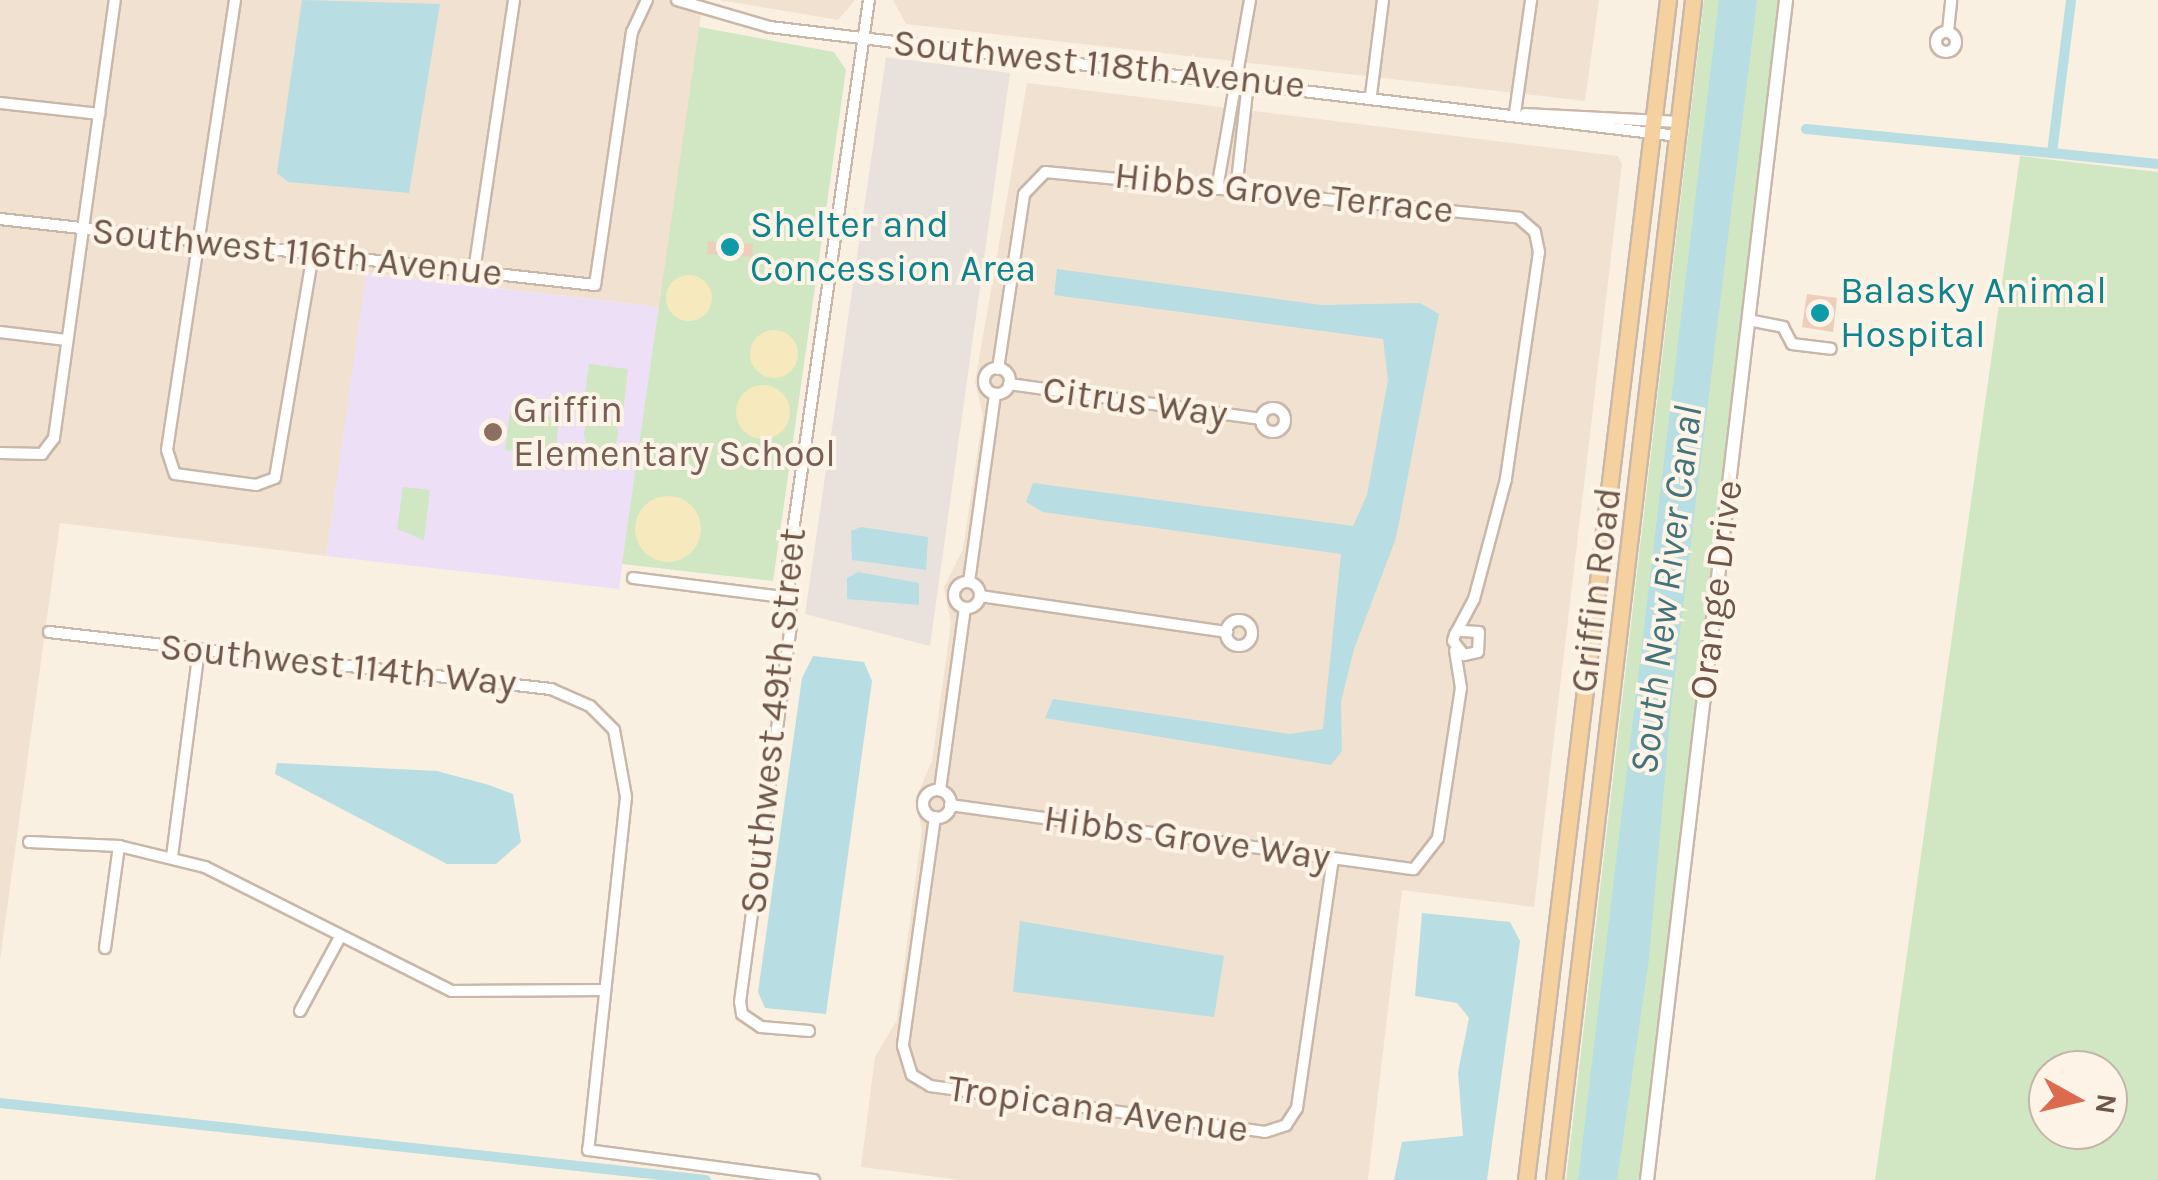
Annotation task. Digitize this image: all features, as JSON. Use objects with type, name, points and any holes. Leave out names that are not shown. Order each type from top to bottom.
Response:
[{"type":"main road","name":"Griffin Road","points":[[1526,1180],[1668,0]]},
{"type":"main road","name":"Griffin Road","points":[[1554,1180],[1693,0]]},
{"type":"street","points":[[0,453],[48,450],[84,229],[115,0],[107,0]]},
{"type":"street","points":[[235,0],[170,469],[185,477],[272,480],[313,253]]},
{"type":"street","points":[[474,271],[514,0]]},
{"type":"street","name":"Southwest 116th Avenue","points":[[0,219],[594,285],[632,32],[647,0]]},
{"type":"street","name":"Southwest 118th Avenue","points":[[676,0],[770,27],[1678,129]]},
{"type":"street","name":"Southwest 49th Street","points":[[810,1032],[761,1028],[740,1002],[792,598],[788,566],[868,0]]},
{"type":"street","points":[[1217,188],[1229,90],[1239,80],[1250,0]]},
{"type":"street","points":[[1372,94],[1383,0]]},
{"type":"street","points":[[1519,114],[1531,0]]},
{"type":"street","name":"Orange Drive","points":[[1647,1180],[1786,0]]},
{"type":"street","points":[[1948,31],[1951,0]]},
{"type":"street","points":[[1236,191],[1247,92],[1239,80]]},
{"type":"street","points":[[0,102],[100,114]]},
{"type":"street","name":"Hibbs Grove Terrace","points":[[998,369],[1024,194],[1034,178],[1058,171],[1490,213],[1532,228],[1538,252],[1506,479],[1479,584]]},
{"type":"street","points":[[1748,320],[1783,327],[1792,344],[1831,349]]},
{"type":"street","points":[[0,332],[67,340]]},
{"type":"street","points":[[965,608],[954,593],[968,582],[996,394],[1009,384],[998,369],[984,381],[996,394]]},
{"type":"street","name":"Citrus Way","points":[[1009,384],[1260,419]]},
{"type":"street","points":[[633,578],[792,598]]},
{"type":"street","points":[[968,582],[980,596],[1226,632]]},
{"type":"street","points":[[1460,688],[1457,631],[1479,584]]},
{"type":"street","points":[[1460,688],[1478,652],[1479,584]]},
{"type":"street","points":[[940,790],[924,799],[935,817],[950,805],[940,790],[965,608],[980,596]]},
{"type":"street","points":[[1457,631],[1470,627],[1481,635]]},
{"type":"street","name":"Southwest 114th Way","points":[[49,632],[551,689],[577,696],[614,730],[626,797],[604,990]]},
{"type":"street","points":[[1455,649],[1478,652]]},
{"type":"street","points":[[172,857],[199,650]]},
{"type":"street","name":"Hibbs Grove Way","points":[[950,805],[1333,859],[1422,864],[1438,838],[1460,688]]},
{"type":"street","name":"Tropicana Avenue","points":[[935,817],[903,1046],[912,1076],[930,1086],[1264,1132],[1286,1125],[1297,1108],[1333,859]]},
{"type":"street","points":[[29,842],[119,846],[172,857],[242,883],[340,937],[452,991],[604,990],[588,1150],[814,1180]]},
{"type":"street","points":[[105,948],[119,846]]},
{"type":"street","points":[[300,1011],[340,937]]},
{"type":"shaded area","points":[[0,0],[703,0],[660,307],[367,273],[326,556],[60,523],[0,960]]},
{"type":"shaded area","points":[[719,0],[855,0],[838,20]]},
{"type":"shaded area","points":[[893,0],[1599,0],[1585,101],[906,24]]},
{"type":"shaded area","points":[[886,57],[1010,73],[930,646],[805,614]]},
{"type":"shaded area","points":[[1027,83],[1618,156],[1622,164],[1534,907],[1402,890],[1368,1180],[961,1180],[861,1167],[875,1057],[897,1020],[922,830],[915,800],[932,761],[951,623],[944,587],[963,549],[983,415],[975,382]]},
{"type":"shaded area","name":"Griffin Elementary School","points":[[366,273],[660,307],[619,589],[326,556]]},
{"type":"green space","points":[[1704,0],[1781,0],[1642,1180],[1566,1180]]},
{"type":"green space","points":[[699,27],[834,52],[846,70],[773,581],[622,564]]},
{"type":"green space","points":[[2020,156],[2158,172],[2158,1180],[1875,1180]]},
{"type":"green space","points":[[589,364],[628,369],[623,413],[583,408]]},
{"type":"green space","points":[[510,412],[559,418],[555,456],[505,450]]},
{"type":"green space","points":[[601,417],[613,422],[618,434],[613,446],[601,451],[589,446],[584,434],[589,422]]},
{"type":"green space","points":[[403,487],[430,490],[424,540],[397,529]]},
{"type":"sand","points":[[689,275],[706,281],[712,298],[706,315],[689,321],[672,315],[666,298],[672,281]]},
{"type":"sand","points":[[774,330],[791,337],[798,354],[791,371],[774,378],[757,371],[750,354],[757,337]]},
{"type":"sand","points":[[763,385],[782,393],[790,412],[782,431],[763,439],[744,431],[736,412],[744,393]]},
{"type":"sand","points":[[668,496],[691,506],[701,529],[691,552],[668,562],[645,552],[635,529],[645,506]]},
{"type":"water","points":[[302,0],[440,4],[409,193],[288,182],[277,173]]},
{"type":"water","name":"South New River Canal","points":[[1719,0],[1757,0],[1672,697],[1649,958],[1617,1180],[1578,1180]]},
{"type":"water","points":[[1057,269],[1321,305],[1420,303],[1439,314],[1396,538],[1354,649],[1341,702],[1342,751],[1331,765],[1045,718],[1053,699],[1290,734],[1323,729],[1341,554],[1043,512],[1026,502],[1033,483],[1353,526],[1367,495],[1388,380],[1383,339],[1054,295]]},
{"type":"water","points":[[861,527],[928,537],[926,570],[852,560],[851,531]]},
{"type":"water","points":[[858,572],[919,583],[919,605],[847,599],[847,578]]},
{"type":"water","points":[[813,656],[864,662],[872,681],[826,1014],[765,1008],[758,992],[802,678]]},
{"type":"water","points":[[277,763],[437,771],[489,785],[513,794],[521,842],[496,864],[447,864],[275,774]]},
{"type":"water","points":[[1422,913],[1510,922],[1520,941],[1487,1180],[1394,1180],[1402,1142],[1463,1136],[1458,1072],[1469,1018],[1457,1003],[1415,996]]},
{"type":"water","points":[[1020,921],[1224,956],[1214,1017],[1013,992]]},
{"type":"building","name":"Shelter and Concession Area","points":[[708,241],[753,244],[752,257],[707,254]]},
{"type":"building","name":"Balasky Animal Hospital","points":[[1807,294],[1837,298],[1833,332],[1802,327]]},
{"type":"waterway","points":[[1806,129],[2052,153],[2071,0]]},
{"type":"waterway","points":[[2052,153],[2158,164]]},
{"type":"waterway","points":[[0,1103],[706,1180]]},
{"type":"place","name":"Shelter and Concession Area","points":[[730,247]]},
{"type":"place","name":"Balasky Animal Hospital","points":[[1820,313]]},
{"type":"place","name":"Griffin Elementary School","points":[[493,432]]}]
